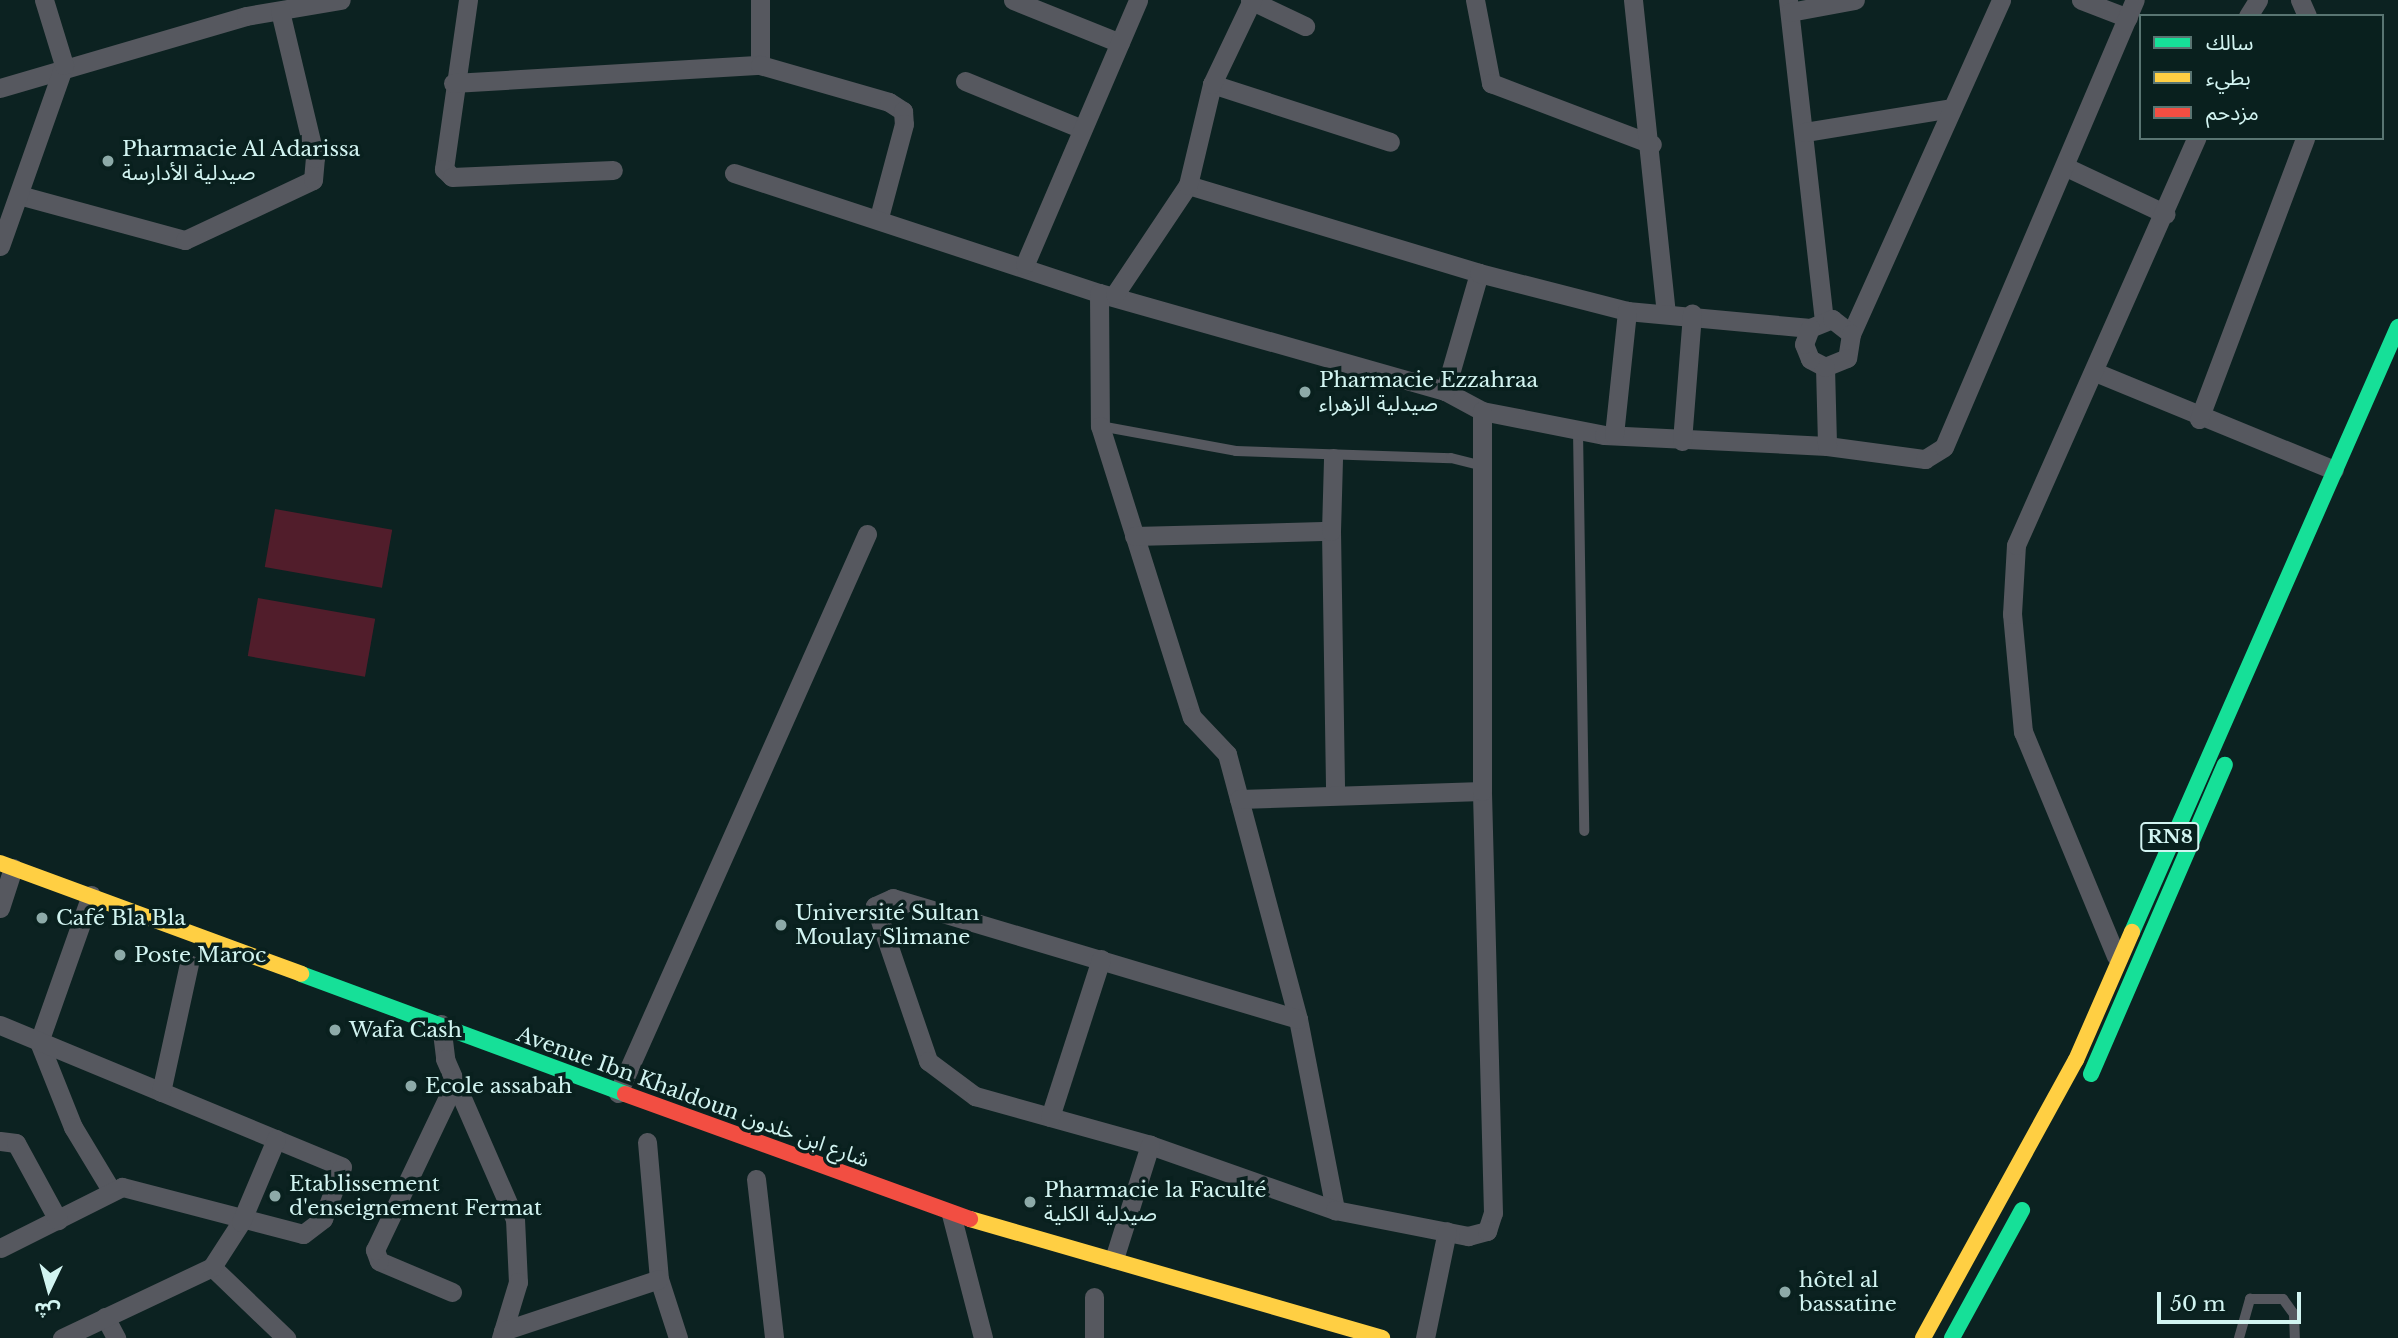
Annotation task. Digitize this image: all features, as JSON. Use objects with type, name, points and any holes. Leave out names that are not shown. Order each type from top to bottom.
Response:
[{"type":"main road","name":"RN8","points":[[1923,1338],[2070,1072],[2116,956],[2398,327]]},
{"type":"main road","name":"RN8","points":[[2085,1088],[2354,476]]},
{"type":"main road","name":"Avenue Ibn Khaldoun شارع ابن خلدون","points":[[6,866],[91,895],[441,1024],[618,1093],[951,1214],[1382,1338]]},
{"type":"main road","points":[[1952,1338],[2029,1197]]},
{"type":"street","points":[[0,246],[64,65],[44,0]]},
{"type":"street","points":[[0,88],[244,8],[280,11],[341,0]]},
{"type":"street","points":[[468,0],[453,83],[444,158],[453,177],[613,170]]},
{"type":"street","points":[[760,0],[760,65]]},
{"type":"street","points":[[1025,264],[1138,0]]},
{"type":"street","points":[[1305,26],[1251,0],[1212,84],[1188,185],[1107,294],[1100,426],[1192,717],[1227,754],[1298,1019],[1335,1210]]},
{"type":"street","points":[[1475,0],[1491,83],[1652,144]]},
{"type":"street","points":[[1633,0],[1652,144],[1667,312]]},
{"type":"street","points":[[1825,367],[1806,352],[1816,324],[1805,132],[1789,6],[1855,0]]},
{"type":"street","points":[[1825,367],[1847,358],[1851,334],[2001,0]]},
{"type":"street","points":[[734,173],[1025,264],[1107,294],[1445,391],[1482,411],[1578,431],[1614,435],[1682,441],[1826,446],[1925,459],[1944,447],[2066,167],[2131,9],[2081,0]]},
{"type":"street","points":[[1023,1],[1120,43]]},
{"type":"street","points":[[19,195],[184,240],[313,180],[315,158],[280,11]]},
{"type":"street","points":[[453,83],[760,65],[903,111],[879,217]]},
{"type":"street","points":[[965,81],[1082,129]]},
{"type":"street","points":[[1212,84],[1390,142]]},
{"type":"street","points":[[1805,132],[1951,108]]},
{"type":"street","points":[[2116,956],[2023,732],[2012,614],[2016,545],[2166,214],[2195,140]]},
{"type":"street","points":[[2199,419],[2304,140]]},
{"type":"street","points":[[2066,167],[2166,214]]},
{"type":"street","points":[[1188,185],[1479,272],[1627,311],[1692,313],[1816,324],[1840,322],[1851,334]]},
{"type":"street","points":[[1445,391],[1479,272]]},
{"type":"street","points":[[1614,435],[1627,311]]},
{"type":"street","points":[[1682,441],[1692,313]]},
{"type":"street","points":[[1825,367],[1826,446]]},
{"type":"street","points":[[2095,372],[2199,419],[2334,470]]},
{"type":"street","points":[[1298,1019],[892,898],[875,906],[928,1061],[975,1096],[1150,1145],[1335,1210],[1447,1231],[1478,1235],[1487,1231],[1493,1213],[1482,791],[1482,411]]},
{"type":"street","points":[[1333,458],[1331,531],[1335,793]]},
{"type":"street","points":[[1134,536],[1331,531]]},
{"type":"street","points":[[618,1093],[867,534]]},
{"type":"street","points":[[1239,799],[1335,793],[1482,791]]},
{"type":"street","points":[[0,908],[6,866]]},
{"type":"street","points":[[91,895],[39,1042],[73,1127],[111,1190]]},
{"type":"street","points":[[1050,1117],[1101,959]]},
{"type":"street","points":[[161,1092],[189,964]]},
{"type":"street","points":[[441,1024],[455,1082],[515,1219],[518,1282],[502,1335]]},
{"type":"street","points":[[0,1025],[342,1167],[332,1202],[303,1234],[241,1222],[135,1189],[111,1190],[0,1248]]},
{"type":"street","points":[[452,1292],[379,1261],[375,1250],[455,1082]]},
{"type":"street","points":[[62,1338],[212,1267],[241,1222],[276,1139]]},
{"type":"street","points":[[0,1141],[16,1143],[58,1220]]},
{"type":"street","points":[[647,1142],[659,1279],[678,1338]]},
{"type":"street","points":[[1114,1259],[1150,1145]]},
{"type":"street","points":[[756,1179],[774,1338]]},
{"type":"street","points":[[951,1214],[983,1338]]},
{"type":"street","points":[[1425,1338],[1447,1231]]},
{"type":"street","points":[[212,1267],[286,1338]]},
{"type":"street","points":[[502,1335],[659,1279]]},
{"type":"street","points":[[1094,1297],[1094,1338]]},
{"type":"street","points":[[105,1317],[116,1338]]},
{"type":"lane","points":[[1100,426],[1236,451],[1333,458],[1451,458],[1483,466]]},
{"type":"lane","points":[[1578,431],[1584,831]]},
{"type":"lane","points":[[2239,1338],[2249,1299],[2283,1299],[2294,1314],[2295,1338]]},
{"type":"shaded area","points":[[275,509],[392,530],[382,588],[265,567]]},
{"type":"shaded area","points":[[258,598],[375,619],[365,677],[248,656]]},
{"type":"traffic: fast","points":[[2132,932],[2398,327]]},
{"type":"traffic: fast","points":[[2091,1074],[2225,765]]},
{"type":"traffic: fast","points":[[301,974],[625,1094]]},
{"type":"traffic: fast","points":[[1952,1338],[2022,1210]]},
{"type":"traffic: slow","points":[[0,863],[301,974]]},
{"type":"traffic: slow","points":[[1923,1338],[2076,1060],[2132,932]]},
{"type":"traffic: slow","points":[[970,1219],[1382,1338]]},
{"type":"traffic: jam","points":[[625,1094],[970,1219]]},
{"type":"place","name":"Pharmacie Al Adarissa صيدلية الأدارسة","points":[[108,161]]},
{"type":"place","name":"Pharmacie Ezzahraa صيدلية الزهراء","points":[[1305,392]]},
{"type":"place","name":"Café Bla Bla","points":[[42,918]]},
{"type":"place","name":"Université Sultan Moulay Slimane","points":[[781,925]]},
{"type":"place","name":"Poste Maroc","points":[[120,955]]},
{"type":"place","name":"Wafa Cash","points":[[335,1030]]},
{"type":"place","name":"Ecole assabah","points":[[411,1086]]},
{"type":"place","name":"Etablissement d'enseignement Fermat","points":[[275,1196]]},
{"type":"place","name":"Pharmacie la Faculté صيدلية الكلية","points":[[1030,1202]]},
{"type":"place","name":"hôtel al bassatine","points":[[1785,1292]]}]
